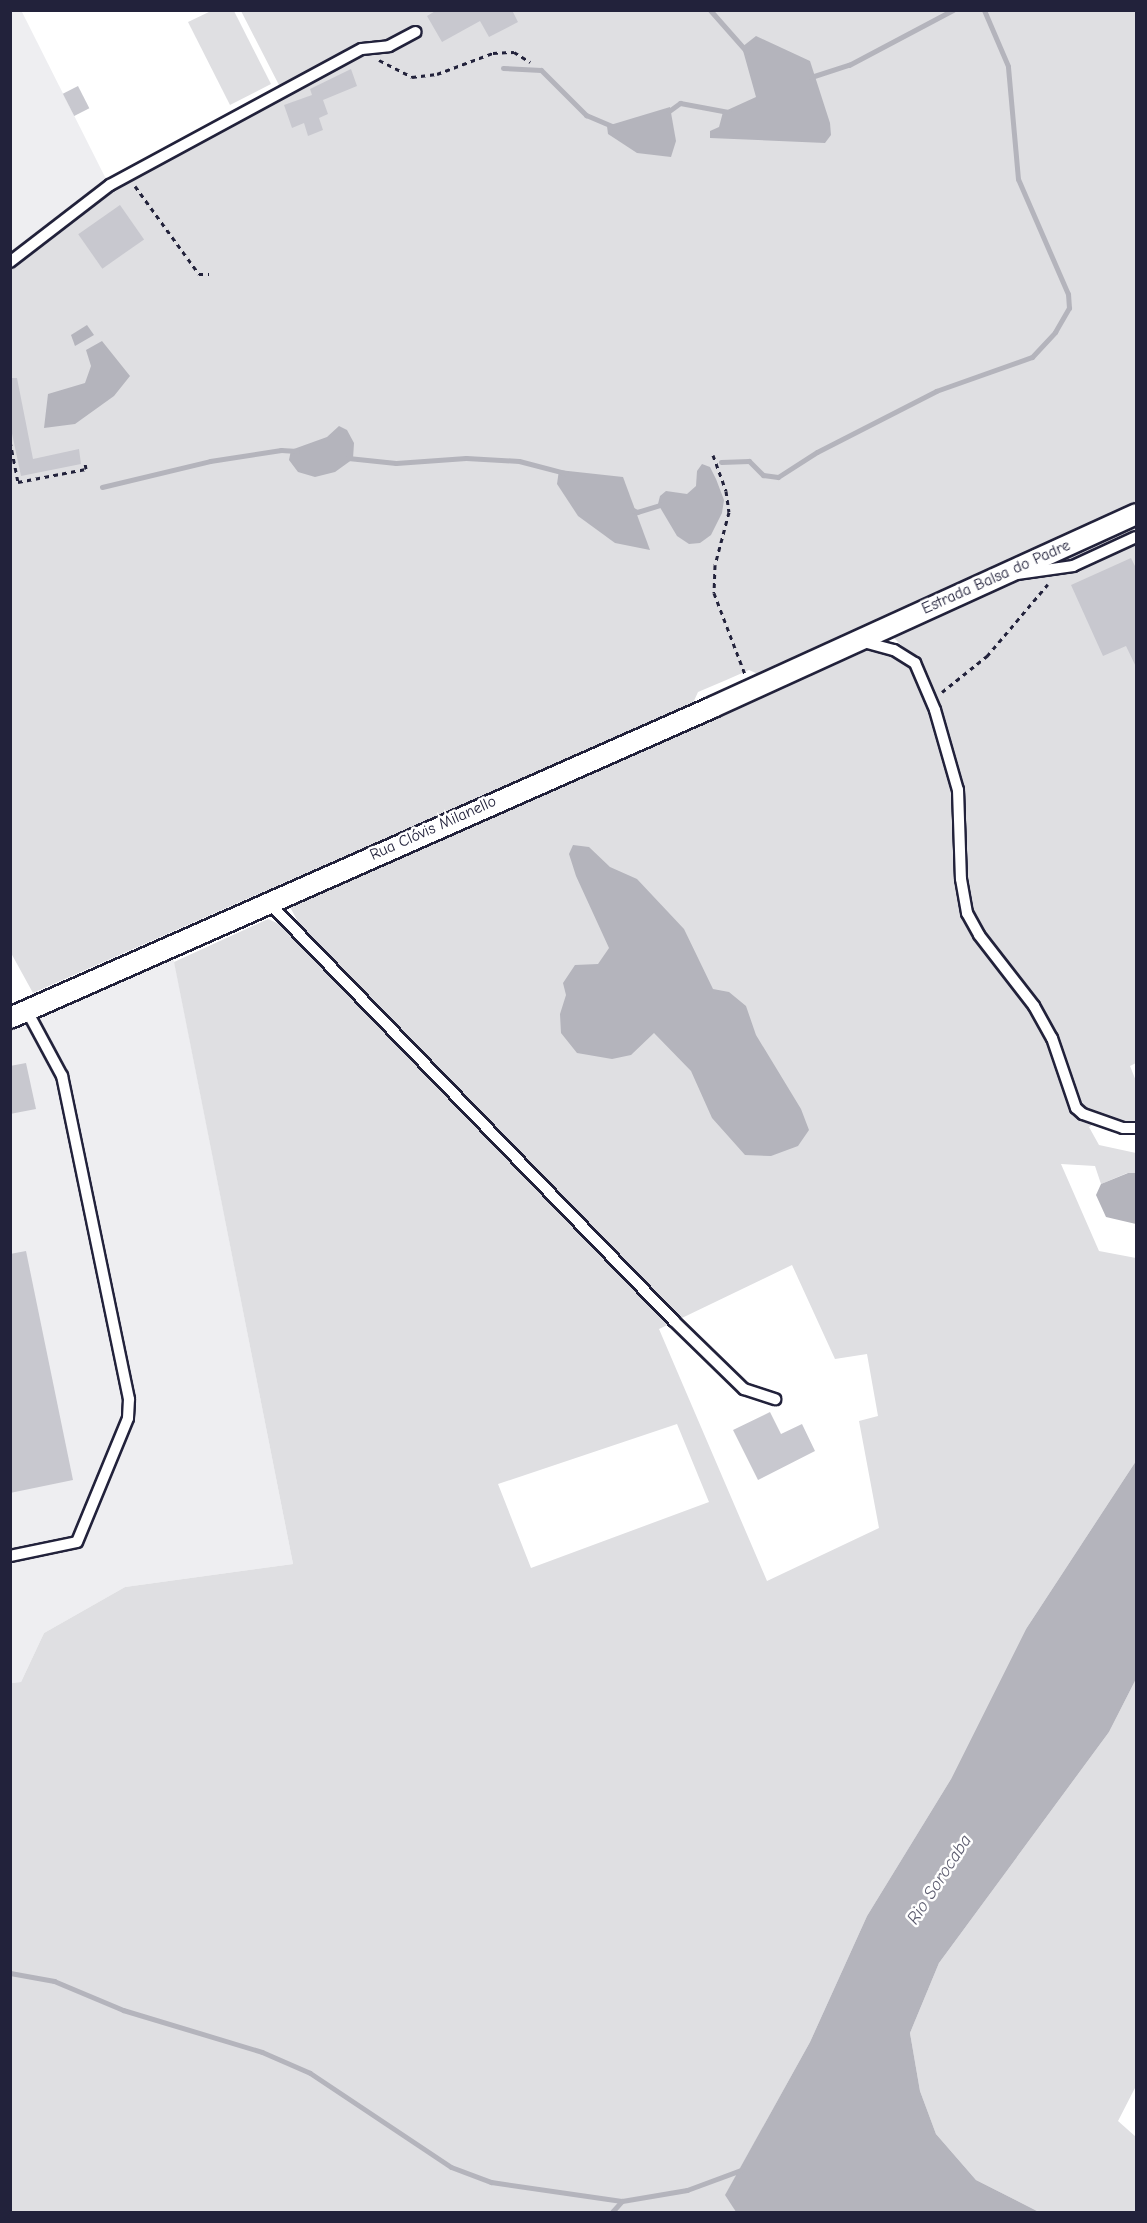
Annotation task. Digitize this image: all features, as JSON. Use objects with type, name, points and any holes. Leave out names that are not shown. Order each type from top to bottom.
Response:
[{"type":"street","name":"Estrada Balsa do Padre","points":[[856,641],[1137,514]]},
{"type":"street","name":"Rua Clóvis Milanello","points":[[19,1014],[856,641]]},
{"type":"lane","points":[[10,262],[127,175],[362,49],[389,46],[415,32]]},
{"type":"lane","points":[[1008,572],[1035,572],[1073,566],[1137,537]]},
{"type":"lane","points":[[856,641],[894,650],[912,659],[935,710],[958,790],[961,879],[967,913],[979,936],[1034,1006],[1052,1038],[1076,1108],[1083,1114],[1123,1128],[1137,1128]]},
{"type":"lane","points":[[268,902],[689,1336],[744,1389],[776,1398]]},
{"type":"lane","points":[[10,1556],[77,1542],[128,1418],[129,1399],[62,1076],[19,1014]]},
{"type":"path","points":[[362,49],[412,77],[437,74],[493,53],[514,52],[530,62]]},
{"type":"path","points":[[127,175],[199,274],[209,274]]},
{"type":"path","points":[[10,441],[18,482],[86,469],[85,464]]},
{"type":"path","points":[[713,455],[726,491],[729,512],[714,573],[716,601],[751,689]]},
{"type":"path","points":[[935,710],[941,693],[987,656],[1037,595],[1073,566]]},
{"type":"shaded area","points":[[21,10],[107,181],[11,255],[10,11]]},
{"type":"shaded area","points":[[211,11],[234,11],[271,84],[230,105],[188,22]]},
{"type":"shaded area","points":[[241,11],[1136,11],[1136,508],[760,675],[749,670],[698,692],[693,703],[33,993],[11,953],[11,255],[107,181],[280,87]]},
{"type":"shaded area","points":[[1136,520],[1136,1063],[1130,1066],[1136,1081],[1136,1124],[1124,1124],[1106,1115],[1089,1127],[1099,1145],[1136,1153],[1136,1173],[1127,1173],[1101,1184],[1095,1166],[1061,1164],[1099,1251],[1136,1258],[1136,1461],[1026,1629],[951,1779],[867,1916],[810,2042],[726,2194],[736,2212],[11,2212],[11,1683],[21,1682],[44,1633],[125,1587],[293,1564],[174,962],[268,919],[286,927],[297,920],[290,907],[864,652],[874,649],[901,659],[907,651],[890,634],[999,584],[1035,577],[1035,567]],"holes":[[[792,1265],[835,1359],[867,1354],[878,1416],[859,1421],[879,1528],[767,1581],[659,1329]],[[677,1424],[709,1502],[531,1568],[498,1484]]]},
{"type":"shaded area","points":[[169,935],[293,1564],[125,1587],[44,1633],[21,1682],[11,1683],[10,1004]]},
{"type":"shaded area","points":[[1136,1679],[1136,2086],[1118,2121],[1136,2137],[1136,2212],[1039,2212],[976,2180],[936,2134],[920,2091],[910,2033],[939,1963],[1109,1732]]},
{"type":"water","points":[[756,36],[810,61],[830,123],[831,135],[825,143],[710,138],[710,131],[719,127],[723,112],[756,97],[742,47]]},
{"type":"water","points":[[670,107],[676,141],[671,157],[637,153],[608,134],[607,126]]},
{"type":"water","points":[[87,325],[94,335],[75,346],[71,335]]},
{"type":"water","points":[[102,341],[130,376],[114,396],[75,424],[44,428],[48,394],[85,383],[91,366],[86,350]]},
{"type":"water","points":[[339,426],[347,430],[354,443],[353,459],[335,472],[315,477],[298,472],[289,460],[291,450],[327,437]]},
{"type":"water","points":[[702,464],[710,467],[716,479],[724,500],[722,513],[711,535],[700,543],[689,544],[677,536],[658,504],[660,496],[666,491],[687,494],[696,486],[697,471]]},
{"type":"water","points":[[559,470],[623,477],[650,550],[615,543],[578,516],[557,484]]},
{"type":"water","points":[[573,845],[589,847],[610,867],[637,879],[684,929],[713,989],[729,992],[746,1006],[756,1035],[801,1109],[809,1130],[798,1146],[771,1156],[745,1155],[712,1118],[691,1071],[654,1033],[631,1055],[612,1059],[577,1053],[561,1033],[560,1014],[566,995],[563,983],[575,965],[598,964],[609,948],[576,876],[569,854]]},
{"type":"water","points":[[1128,1173],[1136,1173],[1136,1224],[1106,1217],[1096,1195],[1101,1184]]},
{"type":"water","name":"Rio Sorocaba","points":[[1136,1461],[1136,1679],[1109,1732],[939,1963],[910,2033],[920,2091],[936,2134],[976,2180],[1039,2212],[736,2212],[725,2195],[810,2042],[867,1916],[951,1779],[1026,1629]]},
{"type":"building","points":[[437,10],[512,10],[518,22],[489,37],[480,21],[442,42],[427,16]]},
{"type":"building","points":[[351,69],[357,86],[323,100],[328,114],[319,118],[323,130],[308,136],[304,123],[292,128],[284,105],[312,95],[310,89]]},
{"type":"building","points":[[78,86],[89,108],[74,116],[63,94]]},
{"type":"building","points":[[120,205],[144,239],[102,269],[78,234]]},
{"type":"building","points":[[10,378],[17,378],[33,459],[79,449],[81,464],[21,476],[10,424]]},
{"type":"building","points":[[1131,558],[1137,570],[1137,669],[1126,646],[1103,656],[1071,585]]},
{"type":"building","points":[[26,1063],[36,1109],[10,1114],[10,1066]]},
{"type":"building","points":[[26,1251],[73,1480],[10,1493],[10,1254]]},
{"type":"building","points":[[770,1412],[781,1434],[802,1424],[815,1451],[758,1480],[733,1430]]},
{"type":"waterway","points":[[710,10],[747,52]]},
{"type":"waterway","points":[[811,77],[849,65],[953,10]]},
{"type":"waterway","points":[[721,462],[749,461],[763,475],[778,477],[817,452],[936,391],[1032,357],[1055,332],[1069,308],[1068,294],[1018,179],[1008,66],[984,10]]},
{"type":"waterway","points":[[503,68],[541,70],[586,115],[614,127]]},
{"type":"waterway","points":[[669,111],[680,103],[728,112]]},
{"type":"waterway","points":[[102,487],[210,461],[281,450],[297,451]]},
{"type":"waterway","points":[[348,458],[396,463],[466,458],[519,461],[565,473]]},
{"type":"waterway","points":[[631,509],[637,512],[664,504]]},
{"type":"waterway","points":[[10,1973],[54,1981],[123,2010],[262,2052],[310,2073],[451,2167],[491,2182],[622,2201],[687,2190],[741,2170]]},
{"type":"waterway","points":[[612,2212],[622,2201]]}]
